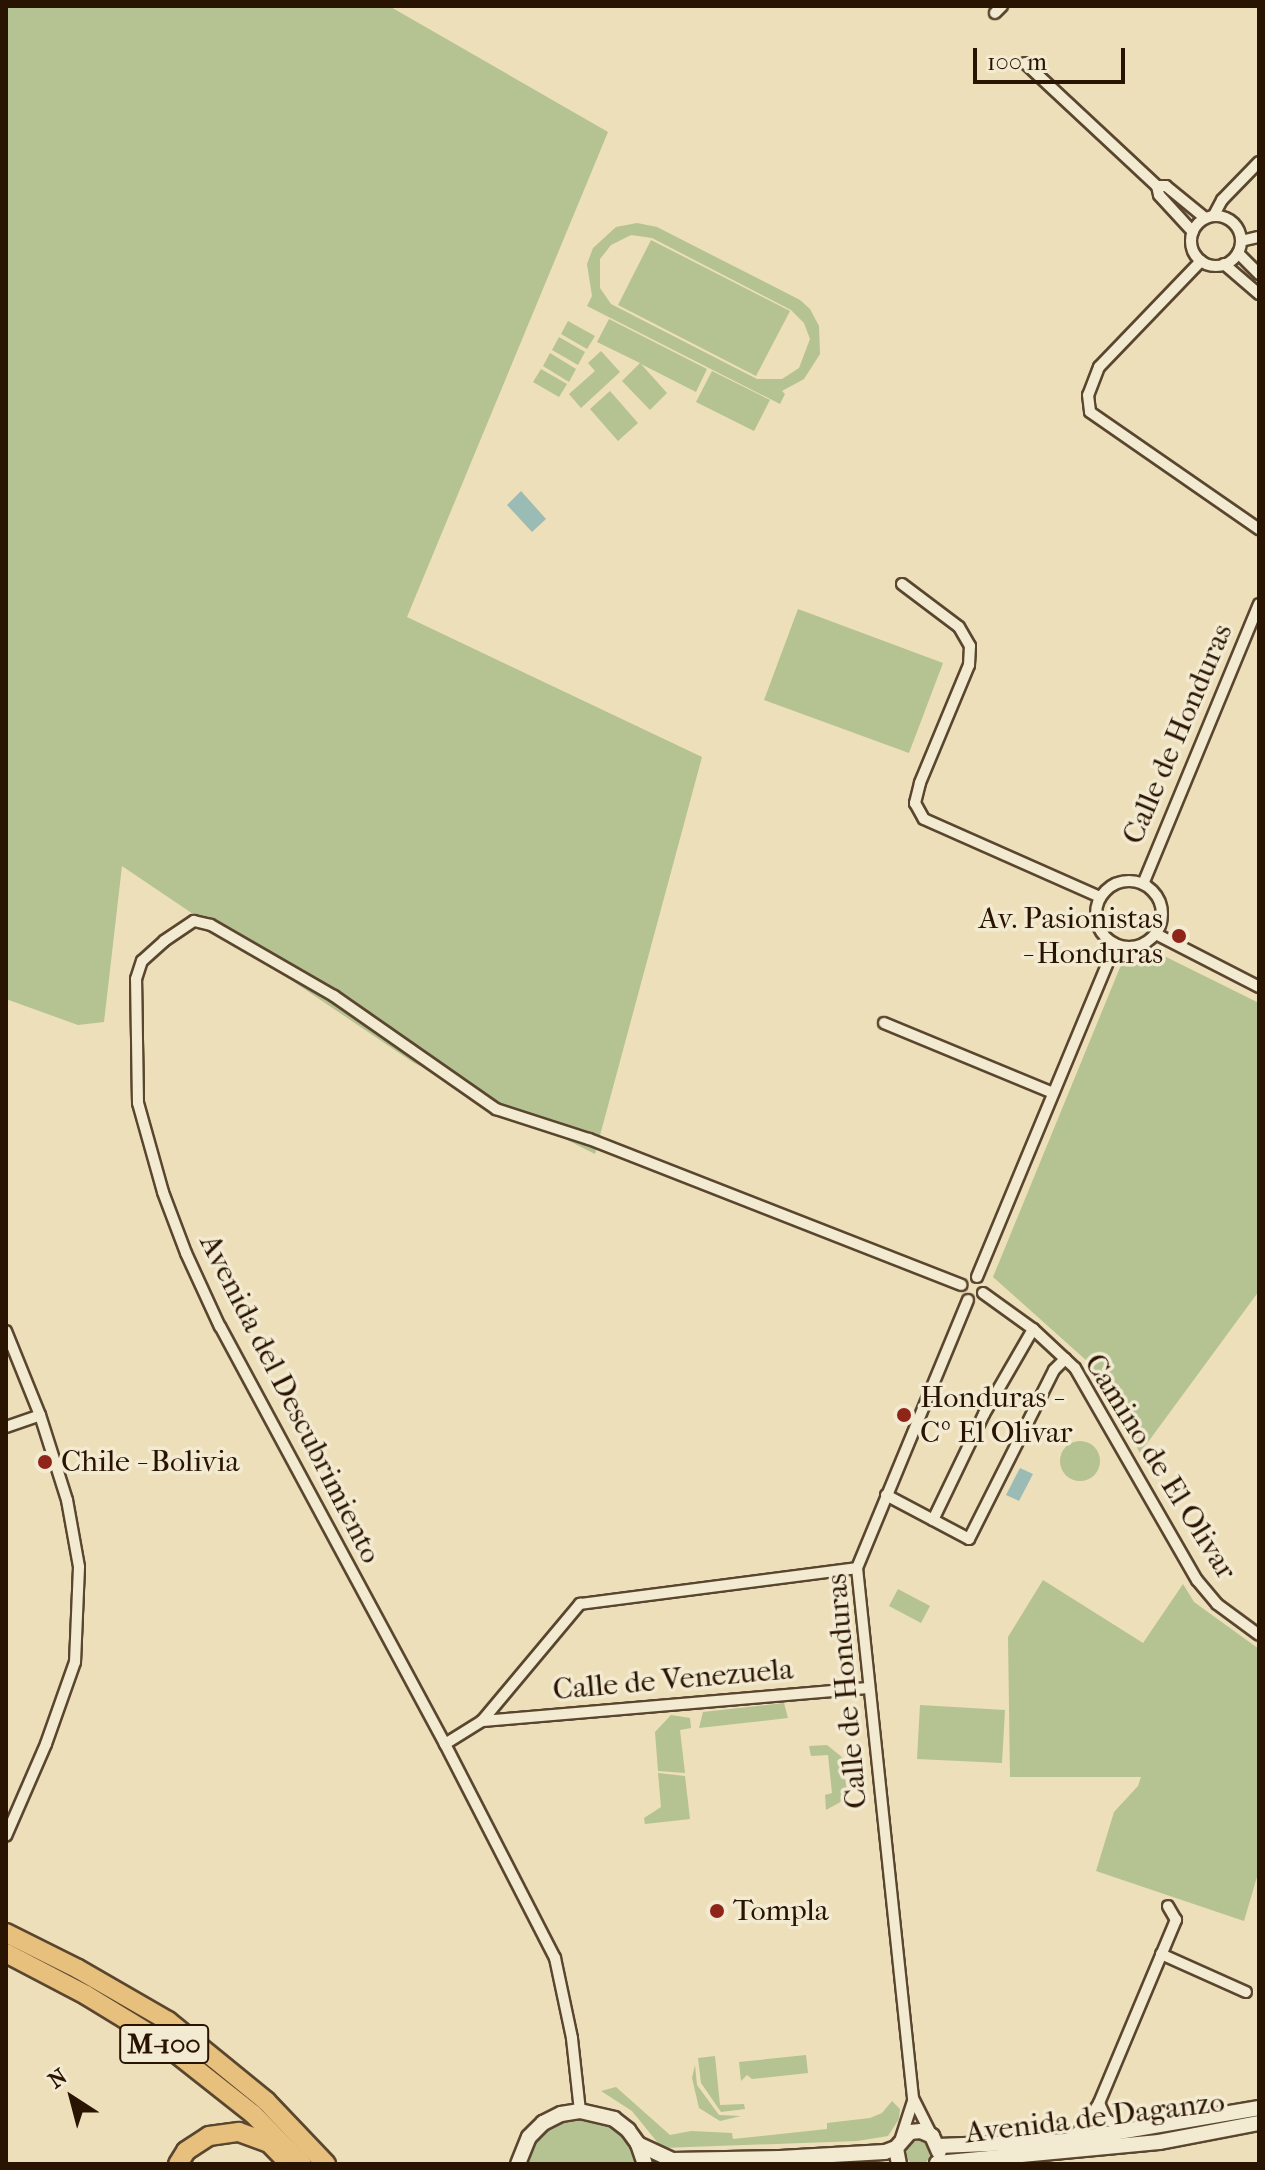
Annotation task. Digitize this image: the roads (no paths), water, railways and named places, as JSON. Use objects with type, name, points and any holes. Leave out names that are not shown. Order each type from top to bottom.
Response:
[{"type":"highway","name":"M-100","points":[[6,1933],[89,1975],[168,2021],[266,2101],[326,2164]]},
{"type":"highway","name":"M-100","points":[[6,1953],[41,1970],[158,2039],[253,2114],[302,2164]]},
{"type":"highway","points":[[6,1959],[41,1970]]},
{"type":"highway","points":[[178,2164],[186,2151],[209,2136],[239,2132],[269,2143],[289,2164]]},
{"type":"main road","name":"Avenida de Daganzo","points":[[899,2143],[915,2131],[935,2141],[1066,2141],[1259,2108]]},
{"type":"main road","points":[[518,2164],[529,2137],[543,2123],[561,2114],[580,2111],[614,2119],[638,2144],[672,2160],[795,2157],[899,2143],[899,2164]]},
{"type":"main road","name":"Avenida de Daganzo","points":[[936,2164],[1159,2142],[1259,2123]]},
{"type":"main road","points":[[935,2141],[936,2164]]},
{"type":"main road","points":[[638,2144],[645,2164]]},
{"type":"street","points":[[1025,63],[1157,186],[1159,195],[1193,232]]},
{"type":"street","points":[[1157,186],[1166,186],[1209,217],[1231,220],[1241,241],[1238,253],[1224,264],[1212,265],[1201,261],[1191,246],[1193,232],[1209,217],[1259,162]]},
{"type":"street","points":[[1241,241],[1259,237]]},
{"type":"street","points":[[1238,253],[1259,274]]},
{"type":"street","points":[[1201,261],[1099,367],[1088,395],[1090,412],[1259,529]]},
{"type":"street","points":[[1224,264],[1259,294]]},
{"type":"street","points":[[902,584],[959,627],[970,646],[969,665],[915,803],[924,819],[1100,897]]},
{"type":"street","name":"Calle de Honduras","points":[[1143,884],[1259,604]]},
{"type":"street","points":[[1133,881],[1143,884],[1157,897],[1161,906],[1156,934],[1137,946],[1115,945],[1099,929],[1095,919],[1100,897],[1114,884],[1133,881]]},
{"type":"street","name":"Avenida del Descubrimiento","points":[[580,2111],[572,2038],[555,1958],[445,1744],[220,1327],[163,1192],[138,1103],[136,979],[142,961],[164,941],[194,921],[211,925],[334,996],[496,1109],[589,1139],[961,1285]]},
{"type":"street","points":[[1156,934],[1259,987]]},
{"type":"street","points":[[977,1277],[1115,945]]},
{"type":"street","points":[[884,1023],[1053,1093]]},
{"type":"street","points":[[970,1276],[977,1277],[982,1281],[983,1293],[974,1300],[968,1300],[960,1291],[961,1285],[970,1276]]},
{"type":"street","name":"Camino de El Olivar","points":[[983,1293],[1033,1329],[1075,1368],[1197,1580],[1217,1604],[1259,1635]]},
{"type":"street","name":"Calle de Honduras","points":[[935,2141],[913,2098],[857,1568],[968,1300]]},
{"type":"street","points":[[933,1520],[984,1414],[1033,1329]]},
{"type":"street","points":[[6,1331],[40,1415],[67,1500],[79,1567],[75,1662],[6,1836]]},
{"type":"street","points":[[886,1495],[969,1539],[1054,1370],[1065,1359]]},
{"type":"street","points":[[6,1427],[40,1415]]},
{"type":"street","points":[[445,1744],[482,1721],[580,1604],[857,1568]]},
{"type":"street","name":"Calle de Venezuela","points":[[482,1721],[869,1688]]},
{"type":"street","points":[[1066,2141],[1083,2128],[1099,2103],[1176,1920],[1168,1906]]},
{"type":"street","points":[[1161,1954],[1246,1992]]},
{"type":"street","name":"Calle de Honduras","points":[[899,2143],[913,2098]]},
{"type":"street","points":[[1099,2103],[1106,2119],[1129,2132]]},
{"type":"water","points":[[521,491],[546,519],[532,532],[507,505]]},
{"type":"water","points":[[1020,1468],[1033,1474],[1019,1501],[1006,1495]]},
{"type":"place","name":"Av. Pasionistas - Honduras","points":[[1179,936]]},
{"type":"place","name":"Honduras - Cº El Olivar","points":[[904,1415]]},
{"type":"place","name":"Chile - Bolivia","points":[[45,1462]]},
{"type":"place","name":"Tompla","points":[[717,1911]]}]
